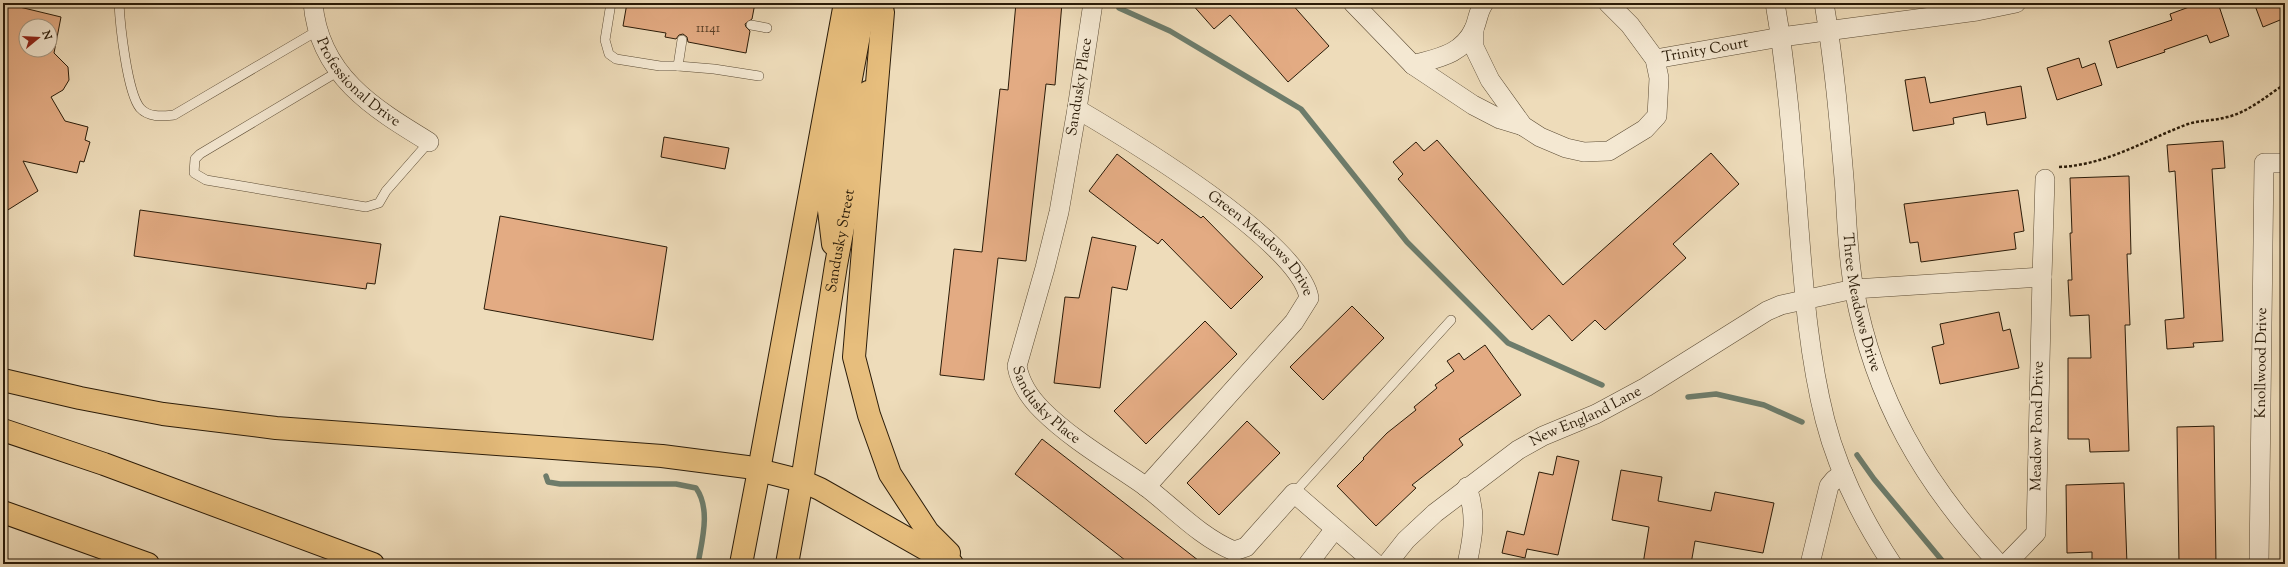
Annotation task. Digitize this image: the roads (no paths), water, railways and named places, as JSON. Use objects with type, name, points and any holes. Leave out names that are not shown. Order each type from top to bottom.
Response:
[{"type":"main road","points":[[741,564],[845,3]]},
{"type":"main road","points":[[878,6],[854,357],[869,415],[890,474],[928,532],[959,564]]},
{"type":"main road","name":"Sandusky Street","points":[[787,564],[802,481],[878,6]]},
{"type":"main road","points":[[3,380],[80,398],[163,414],[276,428],[662,456],[759,470],[802,481],[952,564]]},
{"type":"main road","points":[[3,430],[112,467],[373,564]]},
{"type":"main road","points":[[3,512],[148,564]]},
{"type":"street","name":"Professional Drive","points":[[313,3],[317,31],[330,58],[339,71],[364,98],[388,117],[429,142]]},
{"type":"street","name":"Sandusky Place","points":[[1093,3],[1078,109],[1059,212],[1045,268],[1020,351],[1017,366],[1018,375],[1025,388],[1043,410],[1077,438],[1146,487],[1219,545],[1234,551],[1246,547],[1294,493]]},
{"type":"street","points":[[1353,3],[1413,65],[1473,104],[1500,119],[1523,126],[1540,137],[1566,148],[1584,152],[1609,151],[1645,129],[1657,116],[1659,78],[1655,59]]},
{"type":"street","points":[[1484,3],[1479,9],[1474,29],[1474,47],[1490,80],[1523,126]]},
{"type":"street","name":"Trinity Court","points":[[1608,3],[1630,25],[1655,59],[1781,37],[2014,3]]},
{"type":"street","points":[[1775,3],[1781,37],[1790,112],[1805,299],[1813,365],[1825,420],[1843,473],[1861,511],[1892,564]]},
{"type":"street","name":"Three Meadows Drive","points":[[1824,3],[1840,120],[1854,289],[1864,333],[1875,369],[1899,426],[1936,489],[1971,534],[1999,564]]},
{"type":"street","points":[[1413,65],[1447,56],[1464,43],[1474,29]]},
{"type":"street","name":"Green Meadows Drive","points":[[1078,109],[1137,145],[1207,192],[1267,242],[1292,266],[1308,290],[1309,298],[1294,322],[1146,487]]},
{"type":"street","name":"Knollwood Drive","points":[[2260,564],[2264,162],[2285,163]]},
{"type":"street","name":"Meadow Pond Drive","points":[[2006,564],[2036,533],[2042,277],[2051,173]]},
{"type":"street","points":[[1805,299],[1854,289],[2042,277]]},
{"type":"street","name":"New England Lane","points":[[1387,564],[1406,540],[1467,488],[1518,450],[1543,436],[1596,414],[1646,387],[1768,311],[1781,305],[1805,299]]},
{"type":"street","points":[[1810,564],[1829,486],[1843,473]]},
{"type":"street","points":[[1467,488],[1472,500],[1474,523],[1467,564]]},
{"type":"street","points":[[1294,493],[1334,530],[1376,564]]},
{"type":"street","points":[[1308,564],[1334,530]]},
{"type":"lane","points":[[119,3],[120,24],[133,89],[140,108],[157,117],[174,115],[317,31]]},
{"type":"lane","points":[[611,3],[604,40],[609,54],[616,59],[660,66],[714,69],[759,76]]},
{"type":"lane","points":[[751,26],[767,28]]},
{"type":"lane","points":[[678,66],[682,40]]},
{"type":"lane","points":[[339,71],[200,154],[195,160],[194,173],[206,180],[366,207],[379,203],[386,191],[429,142]]},
{"type":"lane","points":[[1294,493],[1451,320]]},
{"type":"waterway","points":[[1119,8],[1170,31],[1301,109],[1407,242],[1508,343],[1602,385]]},
{"type":"waterway","points":[[1688,397],[1716,394],[1764,405],[1802,422]]},
{"type":"waterway","points":[[1857,455],[1874,479],[1945,564]]},
{"type":"waterway","points":[[546,476],[548,482],[560,484],[676,484],[696,488],[701,496],[704,515],[703,535],[698,564]]}]
